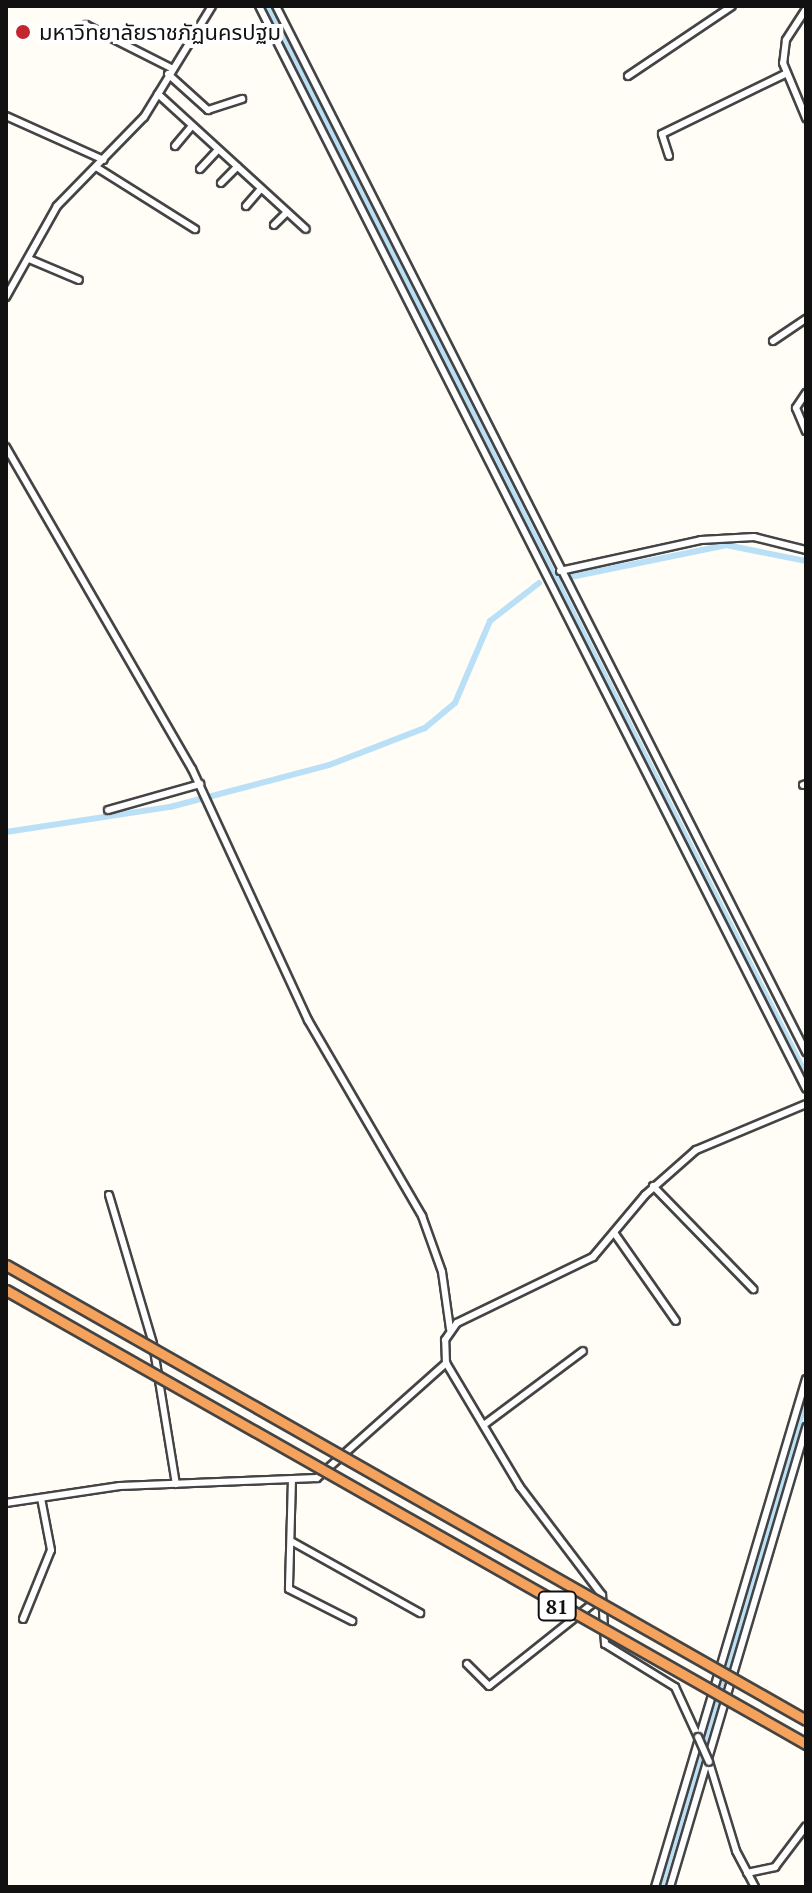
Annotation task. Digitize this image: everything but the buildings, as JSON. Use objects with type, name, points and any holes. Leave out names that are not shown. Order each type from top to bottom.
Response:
[{"type":"highway","name":"81","points":[[6,1265],[806,1720]]},
{"type":"highway","name":"81","points":[[6,1290],[806,1744]]},
{"type":"street","points":[[6,297],[57,206],[104,160],[158,94],[212,6]]},
{"type":"street","points":[[259,6],[557,577],[568,587],[806,1052]]},
{"type":"street","points":[[276,6],[806,1089]]},
{"type":"street","points":[[628,76],[732,6]]},
{"type":"street","points":[[806,9],[786,40],[785,74],[806,117]]},
{"type":"street","points":[[70,35],[86,25],[170,71],[208,110],[242,99]]},
{"type":"street","points":[[669,156],[662,134],[785,74]]},
{"type":"street","points":[[158,94],[306,229]]},
{"type":"street","points":[[6,116],[104,160]]},
{"type":"street","points":[[175,146],[192,126]]},
{"type":"street","points":[[200,169],[218,150]]},
{"type":"street","points":[[96,167],[195,229]]},
{"type":"street","points":[[221,183],[237,167]]},
{"type":"street","points":[[246,206],[261,189]]},
{"type":"street","points":[[274,225],[287,212]]},
{"type":"street","points":[[29,259],[79,280]]},
{"type":"street","points":[[773,341],[806,319]]},
{"type":"street","points":[[806,393],[796,408],[806,431]]},
{"type":"street","points":[[6,447],[200,786],[308,1020],[422,1216],[442,1272],[450,1329],[446,1363],[549,1530],[602,1595],[605,1644],[675,1687],[709,1762],[747,1873],[755,1887]]},
{"type":"street","points":[[557,577],[701,540],[754,537],[806,550]]},
{"type":"street","points":[[108,810],[200,786]]},
{"type":"street","points":[[450,1329],[576,1268],[615,1234],[653,1186],[712,1139],[806,1104]]},
{"type":"street","points":[[653,1186],[753,1289]]},
{"type":"street","points":[[109,1195],[153,1344],[176,1484]]},
{"type":"street","points":[[615,1234],[676,1321]]},
{"type":"street","points":[[485,1424],[583,1351]]},
{"type":"street","points":[[6,1503],[176,1484],[292,1479],[332,1470],[446,1363]]},
{"type":"street","points":[[655,1887],[806,1379]]},
{"type":"street","points":[[670,1887],[806,1427]]},
{"type":"street","points":[[292,1479],[289,1589],[352,1621]]},
{"type":"street","points":[[23,1619],[51,1550],[41,1498]]},
{"type":"street","points":[[291,1541],[420,1613]]},
{"type":"street","points":[[467,1664],[492,1684],[602,1595]]},
{"type":"street","points":[[747,1873],[775,1867],[806,1826]]},
{"type":"waterway","points":[[267,6],[806,1075]]},
{"type":"waterway","points":[[561,579],[726,545],[806,561]]},
{"type":"waterway","points":[[6,832],[170,807],[329,765],[425,728],[455,703],[490,621],[539,583]]},
{"type":"waterway","points":[[661,1887],[806,1400]]},
{"type":"place","name":"มหาวิทยาลัยราชภัฏนครปฐม","points":[[23,32]]}]
